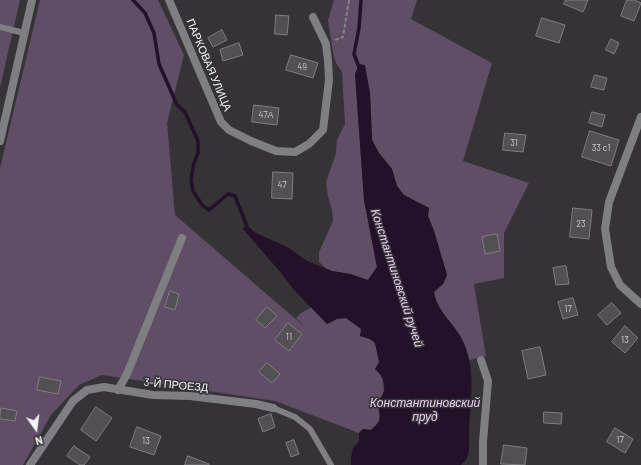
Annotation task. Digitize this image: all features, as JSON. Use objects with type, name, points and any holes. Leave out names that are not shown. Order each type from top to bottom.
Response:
[{"type":"street","points":[[0,141],[32,0]]},
{"type":"street","name":"ПАРКОВАЯ УЛИЦА","points":[[169,0],[221,122],[229,130],[276,151],[295,152],[309,144],[323,130],[329,80],[326,44],[313,17]]},
{"type":"street","points":[[641,117],[609,202],[605,229],[611,267],[620,285],[641,304]]},
{"type":"street","points":[[118,390],[127,374],[182,238]]},
{"type":"street","points":[[481,360],[488,381],[483,442],[483,465]]},
{"type":"street","name":"3-Й ПРОЕЗД","points":[[30,465],[73,401],[87,390],[104,387],[153,395],[190,396],[256,404],[273,408]]},
{"type":"lane","points":[[0,27],[24,33]]},
{"type":"lane","name":"3-Й ПРОЕЗД","points":[[273,408],[295,417],[310,429],[331,465]]},
{"type":"path","points":[[326,44],[344,37],[349,0]]},
{"type":"shaded area","points":[[0,0],[20,0],[0,88]]},
{"type":"shaded area","points":[[40,0],[158,0],[184,55],[167,123],[175,215],[306,328],[296,318],[301,313],[312,307],[327,324],[337,319],[346,318],[362,329],[360,336],[374,342],[382,374],[384,391],[379,401],[379,421],[371,430],[363,429],[359,433],[275,401],[102,375],[79,385],[51,415],[23,465],[0,465],[0,168]]},
{"type":"shaded area","points":[[334,0],[417,0],[411,19],[492,63],[463,161],[529,183],[504,233],[504,278],[474,284],[486,356],[469,360],[466,349],[458,333],[438,305],[434,292],[443,284],[447,275],[428,216],[429,208],[404,195],[397,186],[392,169],[379,153],[372,140],[370,93],[360,64],[355,74],[364,200],[377,267],[368,280],[350,274],[328,270],[319,262],[319,252],[333,221],[326,182],[336,153],[337,140],[345,124],[342,72],[336,63],[333,53],[328,20]]},
{"type":"water","name":"Константиновский пруд","points":[[359,64],[365,65],[370,93],[372,140],[379,153],[392,169],[397,186],[404,195],[429,208],[428,216],[447,275],[443,284],[434,292],[442,311],[459,333],[469,361],[472,384],[469,448],[468,455],[461,465],[351,465],[353,448],[359,441],[359,433],[363,429],[371,430],[376,426],[380,419],[379,401],[383,394],[384,383],[382,377],[375,369],[379,362],[375,343],[370,339],[360,336],[361,329],[346,318],[337,319],[327,324],[294,290],[243,229],[246,224],[254,232],[289,248],[307,261],[332,271],[350,274],[368,280],[377,267],[364,200],[355,74]]},
{"type":"building","points":[[566,0],[588,0],[583,12],[564,4]]},
{"type":"building","points":[[627,0],[634,0],[641,3],[634,21],[621,16]]},
{"type":"building","points":[[276,15],[289,16],[287,35],[275,34]]},
{"type":"building","points":[[542,18],[565,25],[559,43],[536,36]]},
{"type":"building","points":[[222,30],[227,40],[213,47],[208,38]]},
{"type":"building","points":[[611,39],[619,43],[614,54],[606,50]]},
{"type":"building","points":[[239,43],[243,55],[223,61],[220,50]]},
{"type":"building","points":[[291,55],[318,63],[313,78],[286,70]]},
{"type":"building","points":[[595,75],[607,78],[604,90],[591,87]]},
{"type":"building","points":[[254,105],[279,108],[277,125],[252,122]]},
{"type":"building","points":[[592,112],[605,115],[602,127],[589,123]]},
{"type":"building","points":[[590,131],[619,140],[611,166],[582,157]]},
{"type":"building","points":[[505,133],[526,135],[523,152],[503,150]]},
{"type":"building","points":[[273,172],[293,173],[292,199],[272,198]]},
{"type":"building","points":[[573,208],[592,210],[589,239],[570,237]]},
{"type":"building","points":[[497,234],[500,251],[485,254],[482,237]]},
{"type":"building","points":[[566,266],[569,284],[556,285],[553,268]]},
{"type":"building","points":[[170,291],[179,294],[175,310],[165,307]]},
{"type":"building","points":[[573,298],[578,315],[563,319],[558,302]]},
{"type":"building","points":[[612,303],[621,313],[607,325],[598,315]]},
{"type":"building","points":[[267,307],[277,316],[265,328],[256,320]]},
{"type":"building","points":[[288,323],[302,334],[289,351],[275,340]]},
{"type":"building","points":[[625,326],[638,338],[625,353],[612,342]]},
{"type":"building","points":[[540,347],[546,375],[528,379],[522,351]]},
{"type":"building","points":[[267,363],[280,374],[272,383],[259,372]]},
{"type":"building","points":[[40,377],[61,381],[58,394],[37,390]]},
{"type":"building","points":[[96,407],[112,418],[96,441],[81,430]]},
{"type":"building","points":[[1,408],[17,411],[15,421],[0,419]]},
{"type":"building","points":[[544,412],[562,413],[561,424],[544,423]]},
{"type":"building","points":[[271,414],[275,427],[263,432],[258,419]]},
{"type":"building","points":[[137,427],[161,436],[154,455],[130,447]]},
{"type":"building","points":[[615,428],[633,439],[625,453],[607,442]]},
{"type":"building","points":[[294,440],[299,454],[291,457],[286,443]]},
{"type":"building","points":[[504,445],[527,448],[525,465],[501,464]]},
{"type":"building","points":[[74,446],[90,457],[84,465],[80,465],[67,456]]},
{"type":"building","points":[[188,456],[209,464],[209,465],[185,465]]},
{"type":"waterway","points":[[133,0],[145,13],[154,33],[159,64],[177,105],[185,112],[198,141],[198,153],[194,163],[191,179],[193,191],[202,205],[209,210],[228,194],[235,196],[246,224]]},
{"type":"waterway","points":[[359,67],[354,54],[359,28],[361,0]]},
{"type":"water label","name":"Константиновский ручей","points":[[397,278]]}]
